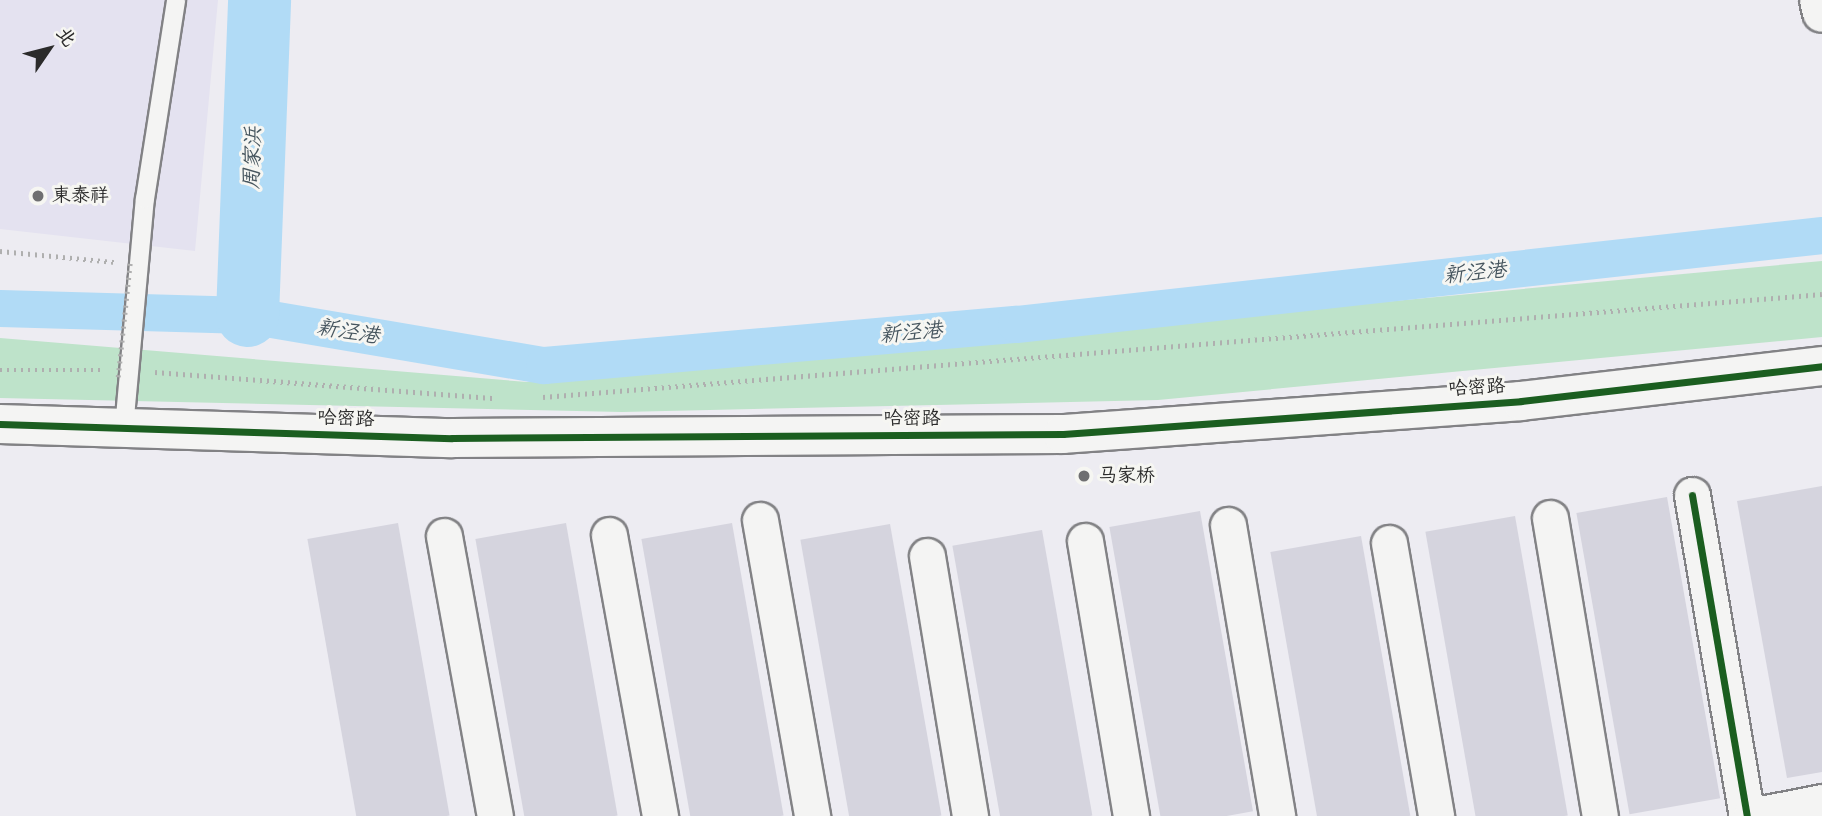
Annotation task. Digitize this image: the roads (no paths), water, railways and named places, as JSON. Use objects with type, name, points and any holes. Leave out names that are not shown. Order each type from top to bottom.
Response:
[{"type":"street","points":[[1819,0],[1822,13]]},
{"type":"street","name":"哈密路","points":[[0,424],[452,438],[1063,434],[1521,401],[1822,366]]},
{"type":"street","points":[[1692,495],[1749,816],[1822,802]]},
{"type":"street","points":[[1550,518],[1600,816]]},
{"type":"street","points":[[760,520],[812,816]]},
{"type":"street","points":[[1228,525],[1277,816]]},
{"type":"street","points":[[609,535],[660,816]]},
{"type":"street","points":[[444,536],[495,816]]},
{"type":"street","points":[[1085,541],[1130,816]]},
{"type":"street","points":[[1390,543],[1436,816]]},
{"type":"street","points":[[927,556],[970,816]]},
{"type":"lane","points":[[124,428],[123,373],[135,263],[176,0]]},
{"type":"waterway","name":"周家浜","points":[[247,315],[259,0]]},
{"type":"waterway","name":"新泾港","points":[[0,308],[247,315],[544,365],[1016,324],[1822,235]]},
{"type":"place","name":"東泰祥","points":[[38,196]]},
{"type":"place","name":"马家桥","points":[[1084,476]]}]
